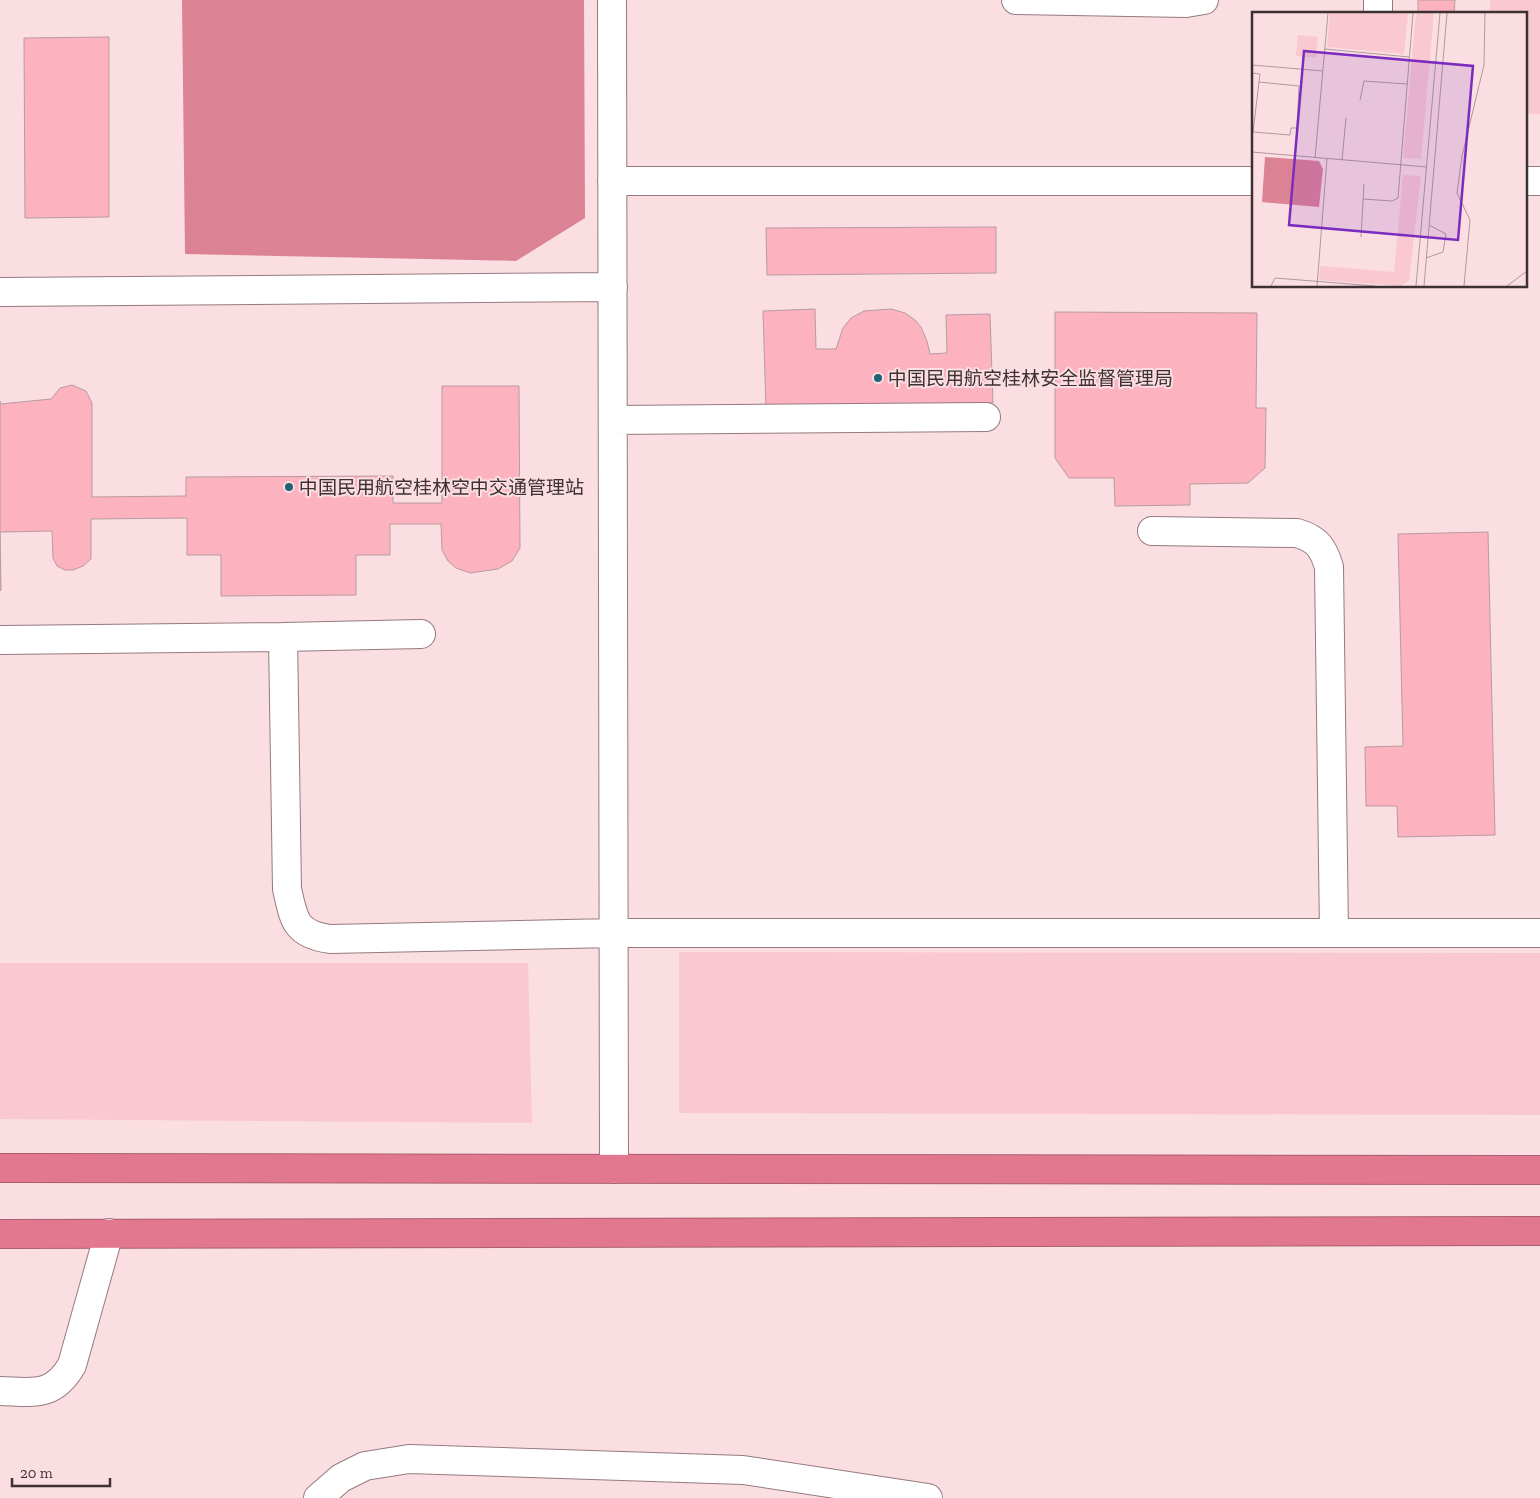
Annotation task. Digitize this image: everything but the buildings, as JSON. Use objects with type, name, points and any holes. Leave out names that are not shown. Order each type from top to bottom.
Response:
[{"type":"highway","points":[[0,1168],[1540,1170]]},
{"type":"highway","points":[[0,1234],[1540,1231]]},
{"type":"street","points":[[612,0],[614,1169]]},
{"type":"street","points":[[1016,0],[1186,4],[1204,0]]},
{"type":"street","points":[[612,181],[1252,181]]},
{"type":"street","points":[[0,292],[612,287]]},
{"type":"street","points":[[613,420],[986,417]]},
{"type":"street","points":[[1152,531],[1297,533],[1313,539],[1325,555],[1329,567],[1334,933]]},
{"type":"street","points":[[0,640],[421,634]]},
{"type":"street","points":[[283,637],[287,889],[292,910],[300,927],[305,932],[330,939],[613,933],[1540,933]]},
{"type":"street","points":[[0,1391],[40,1392],[60,1383],[66,1376],[72,1365],[109,1233]]},
{"type":"street","points":[[318,1498],[341,1478],[365,1466],[409,1460],[743,1470],[928,1498]]},
{"type":"shaded area","points":[[182,0],[584,0],[585,218],[516,261],[185,254]]},
{"type":"shaded area","points":[[1490,0],[1540,0],[1540,114],[1528,114],[1528,12],[1490,12]]},
{"type":"shaded area","points":[[679,952],[1540,953],[1540,1115],[679,1113]]},
{"type":"shaded area","points":[[0,963],[528,963],[532,1123],[0,1119]]},
{"type":"place","name":"中国民用航空桂林安全监督管理局","points":[[878,378]]},
{"type":"place","name":"中国民用航空桂林空中交通管理站","points":[[289,487]]}]
